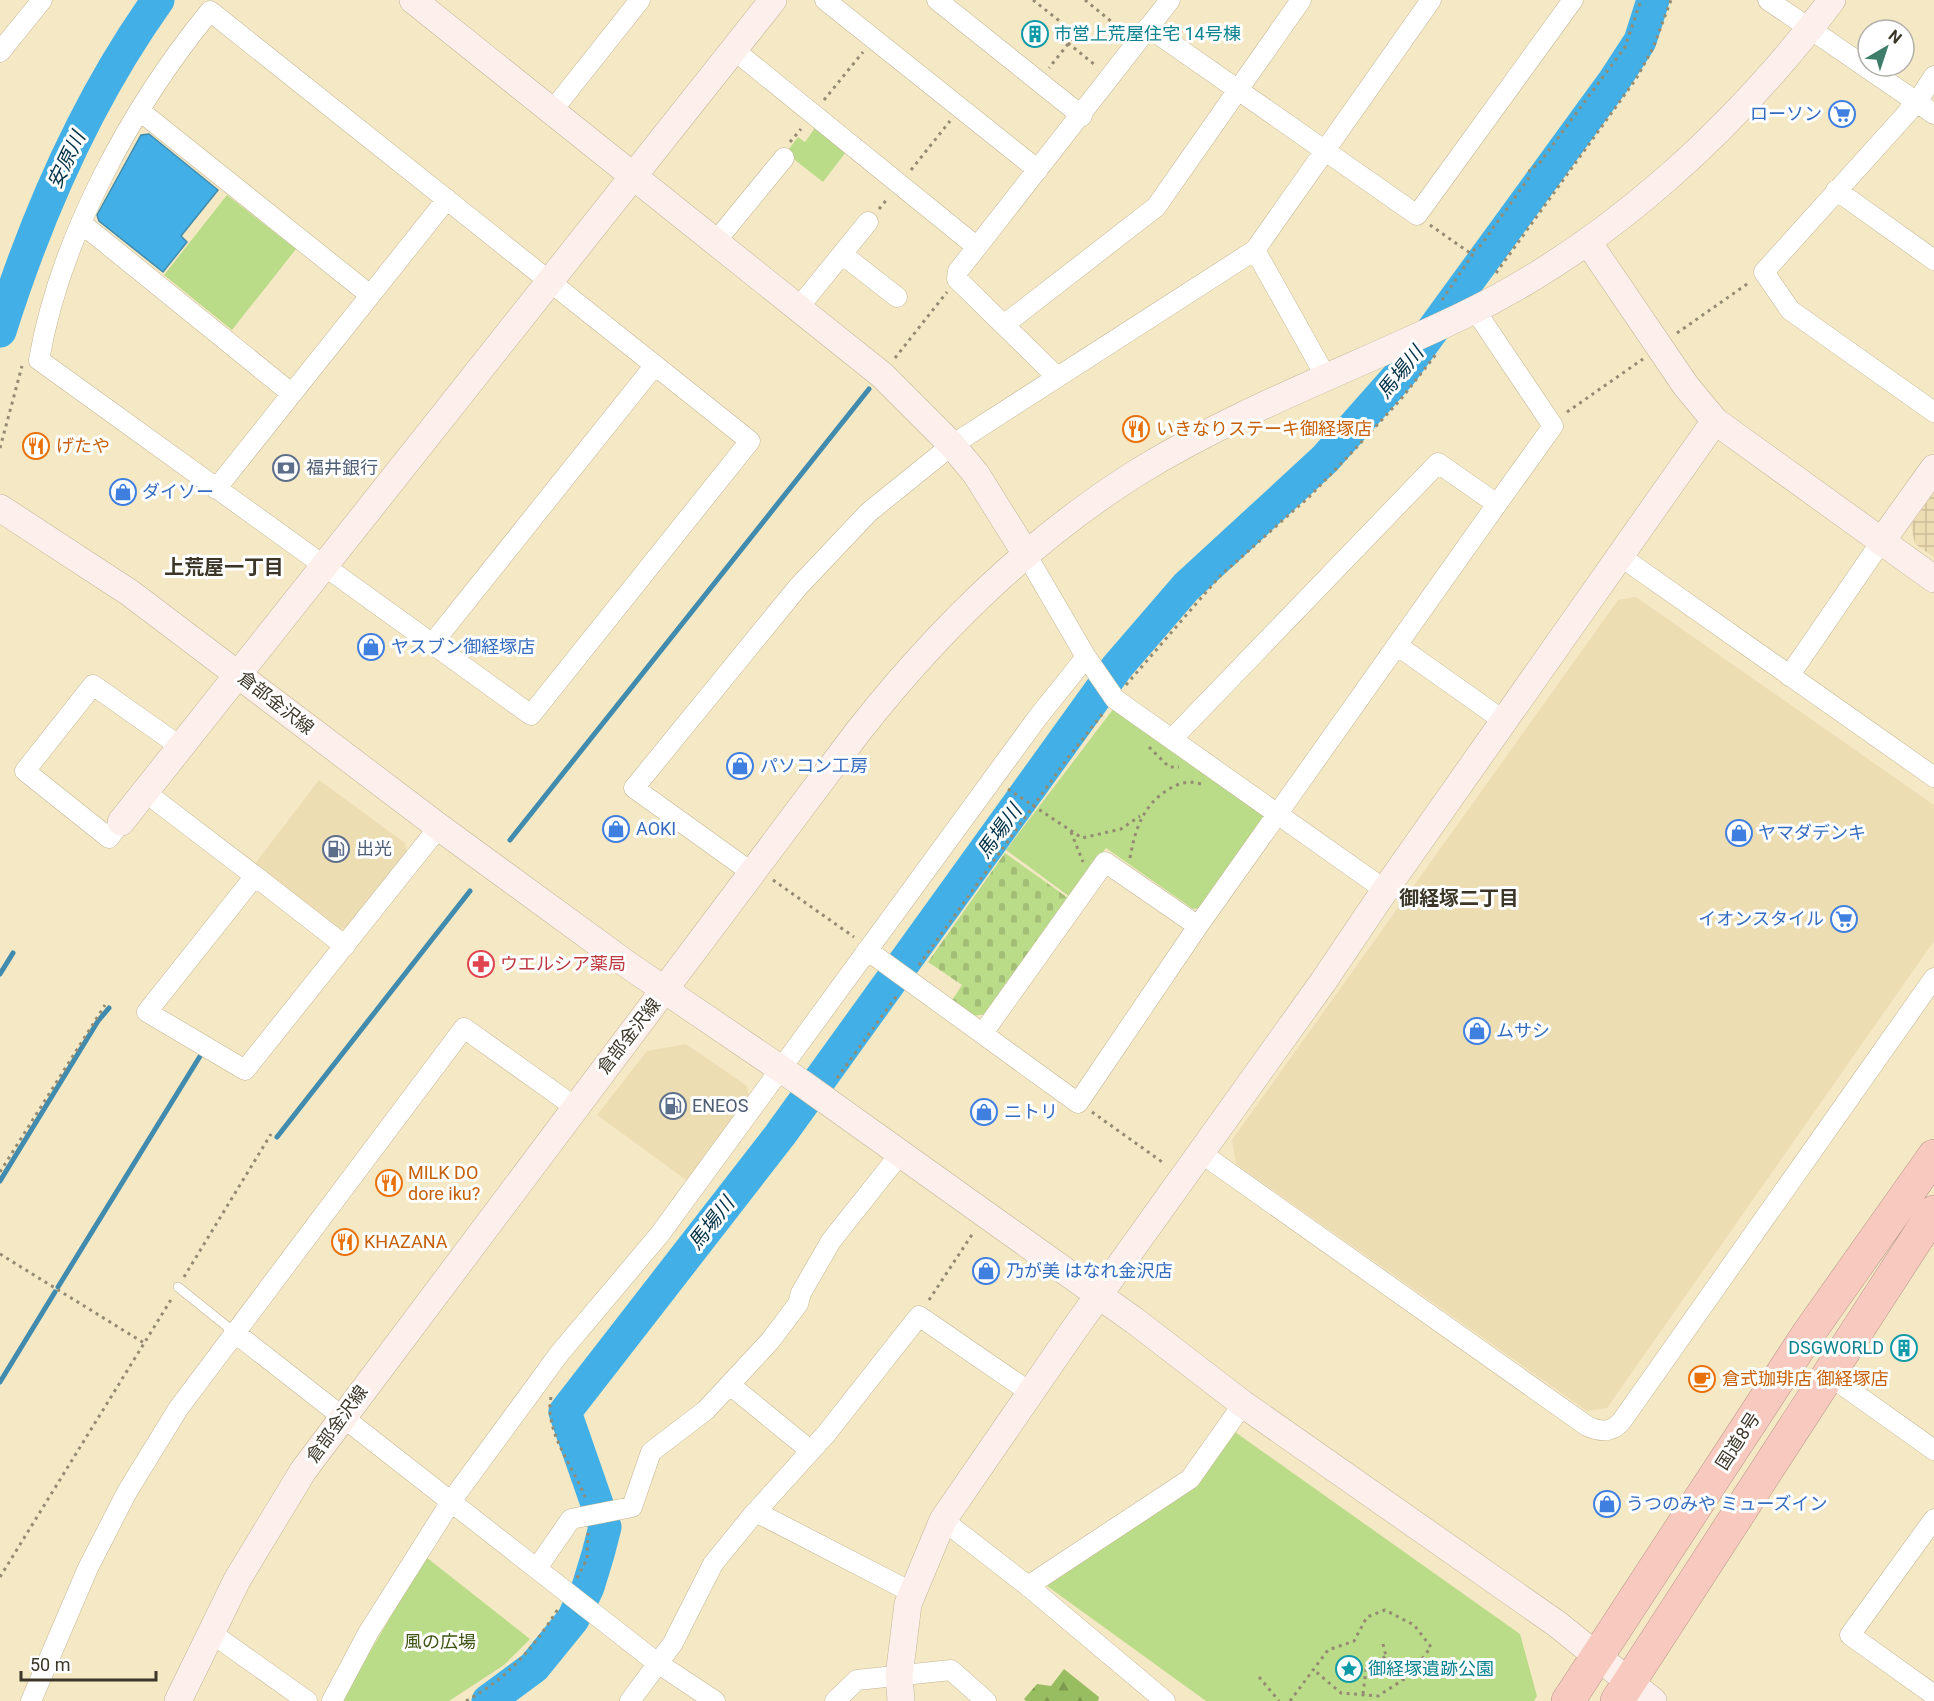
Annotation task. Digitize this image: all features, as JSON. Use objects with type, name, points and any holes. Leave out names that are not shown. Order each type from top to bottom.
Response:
[{"type":"highway","name":"国道8号","points":[[1568,1701],[1808,1334],[1934,1156]]},
{"type":"highway","points":[[1633,1695],[1934,1212]]},
{"type":"street","points":[[0,52],[42,0]]},
{"type":"street","points":[[552,111],[640,0]]},
{"type":"street","points":[[181,747],[93,685],[25,771],[109,838],[773,0]]},
{"type":"street","points":[[825,0],[1038,170]]},
{"type":"street","points":[[937,0],[1082,116]]},
{"type":"street","points":[[1058,377],[957,279],[958,271],[1082,116],[1140,25],[1170,0]]},
{"type":"street","points":[[1005,324],[1156,207],[1300,0]]},
{"type":"street","points":[[760,875],[634,788],[798,587],[869,512],[952,445],[1255,250],[1431,0]]},
{"type":"street","points":[[1140,25],[1417,215],[1573,0]]},
{"type":"street","points":[[1768,0],[1934,114]]},
{"type":"street","points":[[1633,1695],[1598,1656],[1547,1617],[1243,1404],[1099,1295],[802,1084],[664,991],[760,875],[901,678],[954,620],[1026,554],[1071,519],[1138,473],[1209,431],[1416,338],[1457,310],[1588,242],[1708,141],[1758,90],[1832,0]]},
{"type":"street","points":[[420,2],[633,177],[882,375],[952,445],[998,506],[1086,657],[1110,693],[1384,890]]},
{"type":"street","points":[[210,11],[447,199],[750,441],[531,715],[39,360],[56,289],[81,223],[106,169],[140,111],[210,11]]},
{"type":"street","points":[[734,50],[977,246]]},
{"type":"street","points":[[1934,76],[1917,102],[1764,272],[1790,310],[1934,412]]},
{"type":"street","points":[[140,111],[370,295]]},
{"type":"street","points":[[716,241],[784,158]]},
{"type":"street","points":[[1836,190],[1934,260]]},
{"type":"street","points":[[216,489],[447,199]]},
{"type":"street","points":[[799,307],[868,222]]},
{"type":"street","points":[[81,223],[291,393]]},
{"type":"street","points":[[1588,242],[1686,386],[1715,421],[1934,579]]},
{"type":"street","points":[[1255,250],[1326,377]]},
{"type":"street","points":[[842,254],[897,297]]},
{"type":"street","points":[[873,953],[1078,1102],[1198,926],[1553,426],[1457,310]]},
{"type":"street","points":[[432,644],[655,365]]},
{"type":"street","points":[[900,1689],[908,1604],[943,1520],[1715,421]]},
{"type":"street","points":[[1172,739],[1438,463],[1497,504]]},
{"type":"street","points":[[1789,676],[1934,468]]},
{"type":"street","name":"倉部金沢線","points":[[0,508],[130,593],[439,827],[664,991],[342,1416],[265,1530],[210,1632],[178,1701]]},
{"type":"street","points":[[1620,556],[1934,777]]},
{"type":"street","points":[[1398,646],[1504,721]]},
{"type":"street","points":[[332,1701],[368,1634],[452,1500],[559,1354],[660,1234],[802,1084],[873,953],[1038,717],[1086,657]]},
{"type":"street","points":[[145,792],[345,945]]},
{"type":"street","points":[[255,876],[147,1012],[245,1070],[439,827]]},
{"type":"street","points":[[982,1033],[1105,862],[1198,926]]},
{"type":"street","points":[[1201,1153],[1587,1426],[1606,1431],[1616,1428],[1621,1422],[1934,978]]},
{"type":"street","points":[[31,1701],[88,1568],[128,1492],[178,1409],[464,1028],[575,1107]]},
{"type":"street","points":[[537,1568],[571,1519],[632,1506],[651,1452],[706,1410],[770,1341],[798,1304],[801,1293],[831,1241],[900,1154]]},
{"type":"street","points":[[630,1701],[656,1662],[673,1644],[713,1564],[811,1451],[919,1316],[1031,1394]]},
{"type":"street","points":[[234,1332],[452,1500],[656,1662],[715,1701]]},
{"type":"street","points":[[1830,1376],[1934,1450]]},
{"type":"street","points":[[729,1385],[811,1451]]},
{"type":"street","points":[[1028,1586],[1190,1479],[1243,1404]]},
{"type":"street","points":[[756,1512],[913,1593]]},
{"type":"street","points":[[1934,1519],[1850,1635],[1934,1695]]},
{"type":"street","points":[[943,1520],[1028,1586],[1165,1701]]},
{"type":"street","points":[[210,1632],[306,1701]]},
{"type":"street","points":[[835,1701],[856,1680],[900,1689],[951,1670],[986,1701]]},
{"type":"lane","points":[[178,1287],[234,1332]]},
{"type":"path","points":[[1033,0],[1076,34],[1038,81]]},
{"type":"path","points":[[1085,0],[1125,32],[1140,25]]},
{"type":"path","points":[[1417,215],[1470,253],[1481,245],[1528,178],[1530,169],[1538,165],[1625,47],[1641,0]]},
{"type":"path","points":[[1492,279],[1636,79],[1653,48],[1671,0]]},
{"type":"path","points":[[784,158],[783,151],[874,39]]},
{"type":"path","points":[[1068,43],[1103,71]]},
{"type":"path","points":[[868,222],[961,108]]},
{"type":"path","points":[[1457,310],[1476,249]]},
{"type":"path","points":[[1673,335],[1764,272]]},
{"type":"path","points":[[890,364],[957,279]]},
{"type":"path","points":[[1551,423],[1647,357]]},
{"type":"path","points":[[1127,878],[1135,835],[1142,815],[1154,798],[1178,784],[1193,782],[1204,785]]},
{"type":"path","points":[[1010,790],[1082,838],[1121,829],[1142,815]]},
{"type":"path","points":[[1070,831],[1092,880]]},
{"type":"path","points":[[760,875],[873,953]]},
{"type":"path","points":[[0,1172],[105,1005]]},
{"type":"path","points":[[1078,1102],[1169,1167]]},
{"type":"path","points":[[0,1577],[271,1134]]},
{"type":"path","points":[[919,1316],[985,1215]]},
{"type":"path","points":[[0,1254],[144,1343]]},
{"type":"path","points":[[1290,1701],[1328,1650],[1354,1641],[1367,1617],[1385,1610],[1414,1625],[1431,1647],[1409,1676],[1378,1696],[1341,1693],[1314,1670]]},
{"type":"path","points":[[1383,1644],[1386,1656],[1409,1676]]},
{"type":"path","points":[[1363,1695],[1366,1669],[1386,1656]]},
{"type":"path","points":[[1259,1677],[1279,1701]]},
{"type":"shaded area","points":[[1934,492],[1934,557],[1915,544],[1911,525]]},
{"type":"shaded area","points":[[1636,597],[1934,805],[1934,941],[1607,1408],[1587,1411],[1236,1164],[1232,1140],[1618,600]]},
{"type":"shaded area","name":"出光","points":[[319,780],[405,843],[407,855],[349,928],[338,929],[254,865]]},
{"type":"shaded area","name":"ENEOS","points":[[686,1044],[747,1086],[749,1098],[689,1182],[597,1115],[647,1051]]},
{"type":"green space","points":[[815,128],[846,152],[823,182],[786,153],[798,137],[805,142]]},
{"type":"green space","points":[[227,195],[296,249],[232,330],[164,275]]},
{"type":"green space","points":[[1114,708],[1269,816],[1202,908],[1193,909],[1106,848],[1070,897],[1006,850]]},
{"type":"green space","points":[[1005,853],[1068,898],[986,1014],[973,1016],[951,1002],[962,985],[928,962]]},
{"type":"green space","points":[[1235,1432],[1520,1634],[1537,1696],[1534,1701],[1206,1701],[1047,1586],[1195,1486]]},
{"type":"green space","name":"風の広場","points":[[426,1557],[530,1639],[504,1665],[449,1701],[341,1701]]},
{"type":"green space","points":[[1064,1669],[1099,1697],[1098,1701],[1026,1701],[1024,1699],[1037,1684],[1051,1686]]},
{"type":"water","points":[[149,134],[218,190],[181,236],[187,242],[163,272],[99,221],[97,215],[141,135]]},
{"type":"waterway","name":"安原川","points":[[0,331],[47,201],[86,118],[132,38],[158,0]]},
{"type":"waterway","name":"馬場川","points":[[488,1701],[534,1667],[573,1619],[588,1587],[598,1554],[605,1527],[565,1412],[780,1135],[1117,667],[1186,587],[1325,459],[1402,372],[1614,81],[1640,41],[1653,0]]},
{"type":"waterway","points":[[510,840],[869,389]]},
{"type":"waterway","points":[[277,1137],[470,891]]},
{"type":"waterway","points":[[0,974],[13,953]]},
{"type":"waterway","points":[[0,1181],[98,1021],[109,1008]]},
{"type":"waterway","points":[[58,1287],[202,1053]]},
{"type":"waterway","points":[[0,1382],[55,1292]]},
{"type":"place","name":"市営上荒屋住宅 14号棟","points":[[1035,34]]},
{"type":"place","name":"ローソン","points":[[1842,114]]},
{"type":"place","name":"いきなりステーキ御経塚店","points":[[1136,429]]},
{"type":"place","name":"げたや","points":[[36,446]]},
{"type":"place","name":"福井銀行","points":[[286,468]]},
{"type":"place","name":"ダイソー","points":[[123,492]]},
{"type":"place","name":"ヤスブン御経塚店","points":[[371,647]]},
{"type":"place","name":"パソコン工房","points":[[740,766]]},
{"type":"place","name":"AOKI","points":[[616,829]]},
{"type":"place","name":"ヤマダデンキ","points":[[1739,833]]},
{"type":"place","name":"出光","points":[[336,849]]},
{"type":"place","name":"イオンスタイル","points":[[1844,919]]},
{"type":"place","name":"ウエルシア薬局","points":[[481,964]]},
{"type":"place","name":"ムサシ","points":[[1477,1031]]},
{"type":"place","name":"ENEOS","points":[[673,1106]]},
{"type":"place","name":"ニトリ","points":[[984,1112]]},
{"type":"place","name":"MILK DO dore iku?","points":[[389,1183]]},
{"type":"place","name":"KHAZANA","points":[[345,1242]]},
{"type":"place","name":"乃が美 はなれ金沢店","points":[[986,1271]]},
{"type":"place","name":"DSGWORLD","points":[[1904,1348]]},
{"type":"place","name":"倉式珈琲店 御経塚店","points":[[1702,1379]]},
{"type":"place","name":"うつのみや ミューズイン","points":[[1607,1504]]},
{"type":"place","name":"御経塚遺跡公園","points":[[1349,1669]]},
{"type":"district","name":"上荒屋一丁目","points":[[224,567]]},
{"type":"district","name":"御経塚二丁目","points":[[1459,898]]}]
